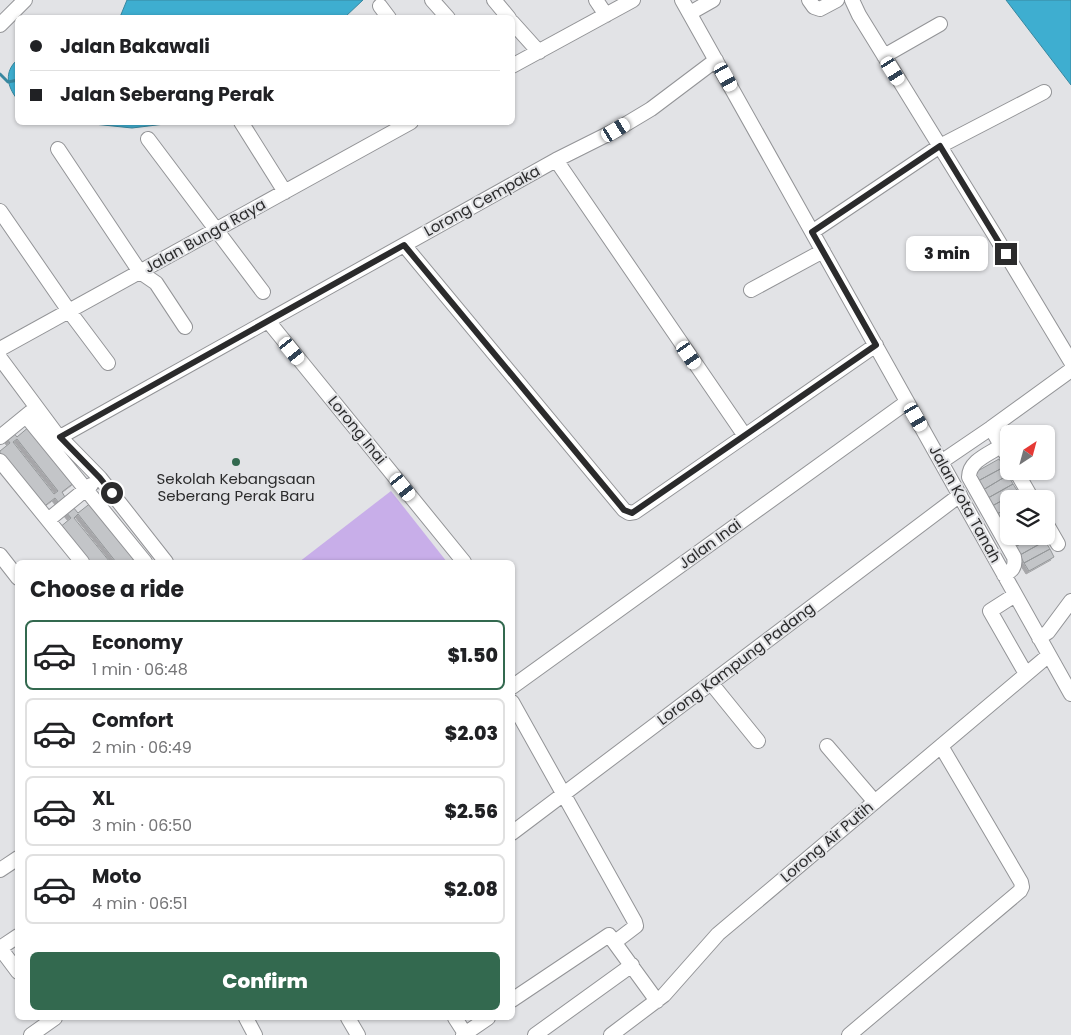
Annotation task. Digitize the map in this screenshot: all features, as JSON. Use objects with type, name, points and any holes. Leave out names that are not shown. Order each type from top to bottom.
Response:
[{"type":"street","points":[[0,25],[25,0]]},
{"type":"street","points":[[432,0],[445,15]]},
{"type":"street","points":[[494,0],[506,15]]},
{"type":"street","points":[[596,0],[606,15]]},
{"type":"street","points":[[515,64],[633,0]]},
{"type":"street","name":"Jalan Kota Tanah","points":[[682,0],[1071,694]]},
{"type":"street","points":[[690,13],[713,0]]},
{"type":"street","points":[[809,0],[814,7],[820,9],[837,0]]},
{"type":"street","points":[[853,3],[1071,362]]},
{"type":"street","points":[[380,6],[387,15]]},
{"type":"street","points":[[884,56],[940,24]]},
{"type":"street","points":[[515,25],[539,52]]},
{"type":"street","name":"Lorong Cempaka","points":[[60,437],[556,160],[616,130],[651,109],[716,60]]},
{"type":"street","points":[[812,232],[940,146],[1044,92]]},
{"type":"street","points":[[243,125],[285,192]]},
{"type":"street","name":"Jalan Bunga Raya","points":[[0,349],[406,125]]},
{"type":"street","points":[[148,139],[263,292]]},
{"type":"street","points":[[58,149],[140,272],[156,283],[185,327]]},
{"type":"street","points":[[556,160],[744,436]]},
{"type":"street","points":[[0,211],[69,312],[108,363]]},
{"type":"street","points":[[404,245],[626,512],[629,513],[635,512],[876,345]]},
{"type":"street","points":[[752,290],[823,251]]},
{"type":"street","name":"Lorong Inai","points":[[268,321],[462,560]]},
{"type":"street","points":[[0,358],[32,412],[85,489],[143,560]]},
{"type":"street","points":[[941,462],[1071,370]]},
{"type":"street","name":"Jalan Inai","points":[[515,685],[907,402]]},
{"type":"street","points":[[32,412],[60,437],[100,478],[159,560]]},
{"type":"street","points":[[0,437],[32,412]]},
{"type":"street","points":[[991,428],[1000,444]]},
{"type":"street","points":[[1000,447],[972,465],[969,477],[1014,557],[1014,567],[1004,575]]},
{"type":"street","points":[[0,461],[80,560]]},
{"type":"street","points":[[48,520],[100,478]]},
{"type":"street","name":"Lorong Kampung Padang","points":[[515,831],[960,495]]},
{"type":"street","points":[[1055,539],[1058,544]]},
{"type":"street","points":[[0,555],[15,574]]},
{"type":"street","points":[[1015,595],[990,611],[1026,674]]},
{"type":"street","points":[[1039,638],[1048,632],[1071,602]]},
{"type":"street","name":"Lorong Air Putih","points":[[611,1035],[657,1001],[718,934],[1049,655]]},
{"type":"street","points":[[711,683],[758,741]]},
{"type":"street","points":[[515,707],[636,924],[634,929],[615,942]]},
{"type":"street","points":[[827,746],[874,802]]},
{"type":"street","points":[[849,1035],[1020,891],[1022,887],[1022,882],[942,746]]},
{"type":"street","points":[[0,870],[15,860]]},
{"type":"street","points":[[515,998],[606,935],[610,935],[657,1001]]},
{"type":"street","points":[[15,938],[0,948],[15,968]]},
{"type":"street","points":[[535,1035],[632,966]]},
{"type":"street","points":[[31,1035],[50,1020]]},
{"type":"street","points":[[247,1020],[255,1035]]},
{"type":"street","points":[[349,1020],[358,1035]]},
{"type":"street","points":[[456,1020],[465,1034],[485,1020]]},
{"type":"shaded area","points":[[391,491],[445,560],[302,560]]},
{"type":"water","points":[[127,0],[363,0],[347,15],[121,15]]},
{"type":"water","points":[[1006,0],[1071,0],[1071,85]]},
{"type":"water","points":[[15,62],[15,96],[8,79]]},
{"type":"water","points":[[103,125],[157,125],[132,128]]},
{"type":"building","points":[[30,426],[75,482],[62,492],[65,497],[59,503],[55,498],[42,508],[0,455],[0,451],[10,443],[5,436],[12,431],[17,437]],"holes":[[[17,439],[58,491],[54,494],[13,442]]]},
{"type":"building","points":[[999,459],[1000,461],[1000,469],[978,481],[974,473]]},
{"type":"building","points":[[1000,469],[1000,480],[983,490],[978,481]]},
{"type":"building","points":[[1000,480],[1011,480],[1013,484],[988,498],[983,490]]},
{"type":"building","points":[[1013,484],[1017,490],[1002,490]]},
{"type":"building","points":[[1000,491],[1000,502],[992,506],[988,498]]},
{"type":"building","points":[[92,502],[136,558],[132,560],[114,560],[78,514],[74,518],[108,560],[84,560],[59,528],[71,518],[66,512],[73,507],[78,513]]},
{"type":"building","points":[[1000,502],[1000,512],[997,514],[992,506]]},
{"type":"building","points":[[1018,545],[1038,545],[1020,555],[1015,547]]},
{"type":"building","points":[[1038,545],[1048,545],[1050,549],[1024,563],[1020,555]]},
{"type":"building","points":[[1050,549],[1054,557],[1029,571],[1024,563]]},
{"type":"waterway","points":[[0,74],[8,82],[15,81]]},
{"type":"place","name":"Sekolah Kebangsaan Seberang Perak Baru","points":[[236,462]]},
{"type":"route","points":[[112,493],[60,437],[404,245],[624,510],[629,513],[635,512],[876,345],[812,232],[940,146],[1006,254]]}]
